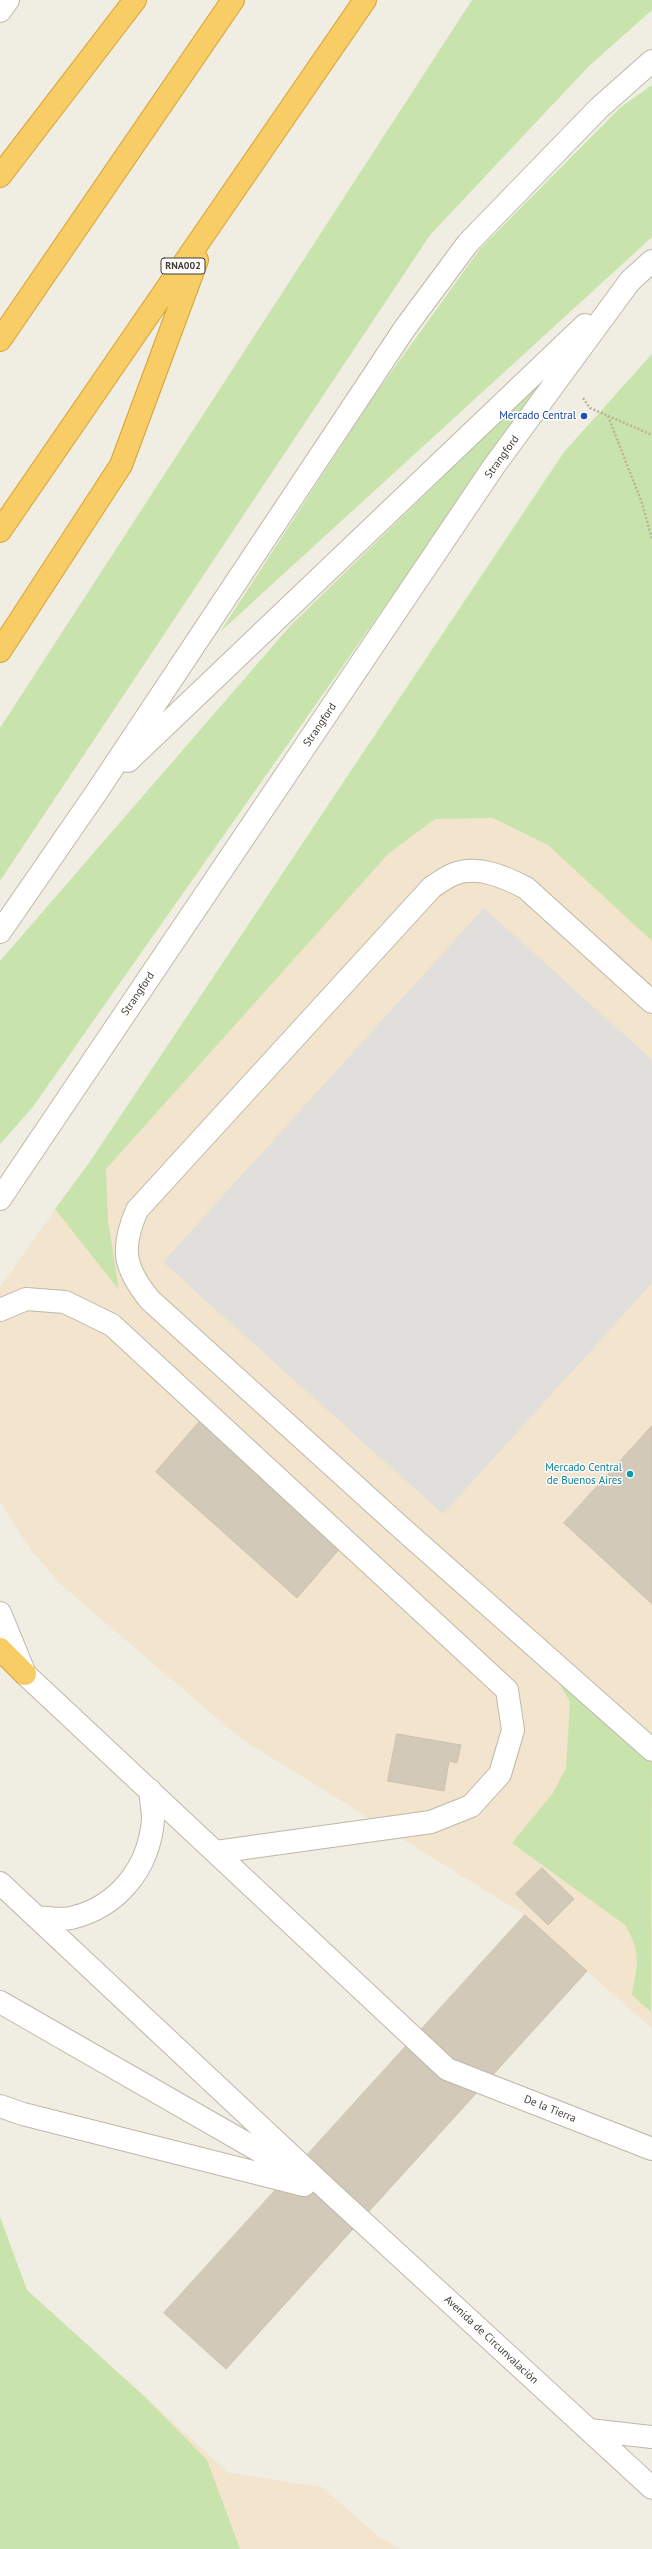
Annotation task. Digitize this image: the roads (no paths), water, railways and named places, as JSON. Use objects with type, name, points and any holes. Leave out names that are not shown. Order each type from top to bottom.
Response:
[{"type":"highway","points":[[0,176],[135,0]]},
{"type":"highway","points":[[0,340],[233,0]]},
{"type":"highway","name":"RNA002","points":[[0,531],[365,0]]},
{"type":"highway","points":[[0,651],[121,465],[208,228]]},
{"type":"highway","points":[[0,1649],[25,1674]]},
{"type":"street","points":[[0,12],[8,0]]},
{"type":"street","points":[[0,932],[96,793],[405,328],[464,249],[522,185],[588,119],[652,61]]},
{"type":"street","name":"Strangford","points":[[0,1198],[485,479],[630,281],[652,262]]},
{"type":"street","points":[[96,793],[630,281]]},
{"type":"street","points":[[652,1002],[526,888],[506,877],[482,871],[454,874],[432,887],[137,1210],[127,1232],[126,1254],[134,1280],[150,1300],[407,1533],[652,1750]]},
{"type":"street","points":[[0,1310],[26,1299],[65,1302],[112,1324],[507,1690],[513,1730],[500,1774],[471,1806],[431,1822],[216,1852],[25,1674],[0,1613]]},
{"type":"street","points":[[37,1917],[70,1919],[96,1909],[119,1894],[137,1872],[149,1846],[153,1819],[150,1790]]},
{"type":"street","name":"De la Tierra","points":[[216,1852],[447,2068],[652,2149]]},
{"type":"street","points":[[0,1883],[330,2192]]},
{"type":"street","points":[[0,2002],[330,2192]]},
{"type":"street","points":[[0,2106],[23,2114],[330,2192]]},
{"type":"street","name":"Avenida de Circunvalación","points":[[330,2192],[652,2488]]},
{"type":"street","points":[[589,2430],[652,2436]]},
{"type":"place","name":"Mercado Central","points":[[584,416]]},
{"type":"place","name":"Mercado Central de Buenos Aires","points":[[630,1474]]}]
